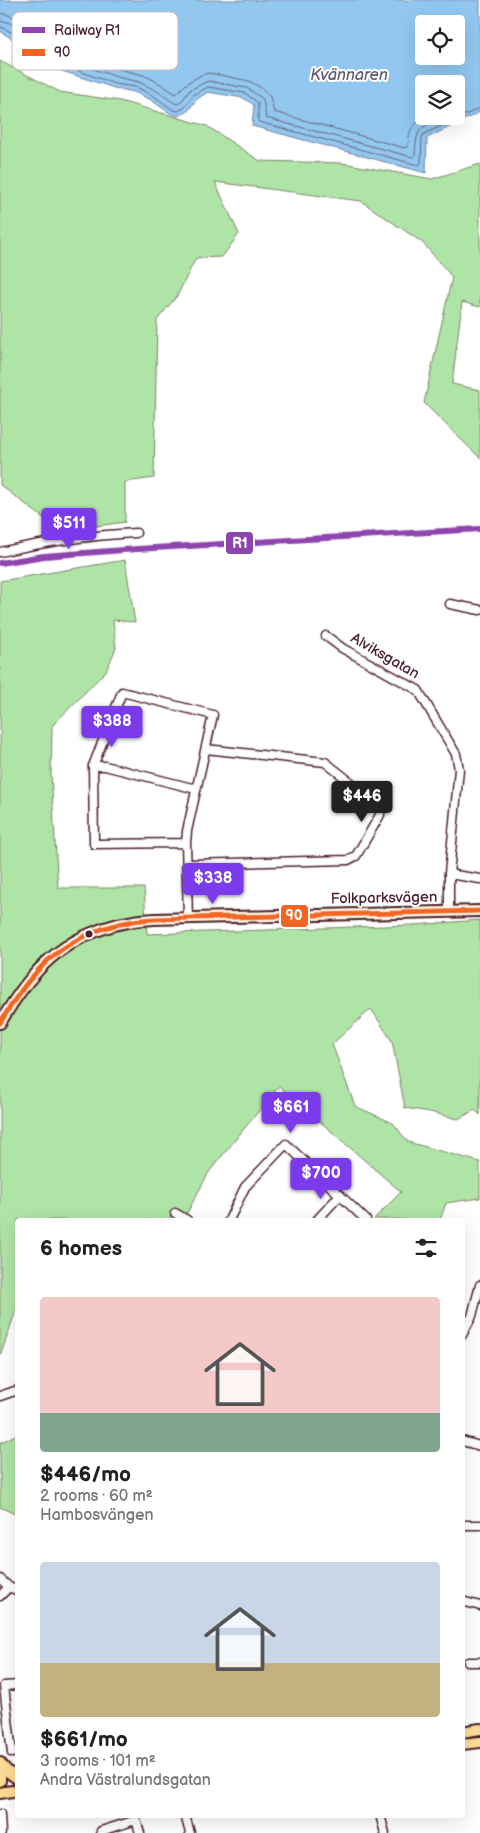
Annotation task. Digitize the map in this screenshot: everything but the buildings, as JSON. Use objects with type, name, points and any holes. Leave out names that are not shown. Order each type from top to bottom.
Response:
[{"type":"main road","name":"Folkparksvägen","points":[[0,1023],[32,976],[47,961],[77,940],[96,930],[118,923],[140,919],[480,911]]},
{"type":"main road","points":[[465,1732],[480,1730]]},
{"type":"main road","points":[[465,1744],[480,1742]]},
{"type":"main road","points":[[0,1763],[15,1777]]},
{"type":"main road","points":[[0,1763],[0,1781]]},
{"type":"main road","points":[[0,1793],[15,1790]]},
{"type":"street","points":[[0,552],[97,534],[136,533]]},
{"type":"street","points":[[450,604],[480,610]]},
{"type":"street","name":"Alviksgatan","points":[[326,636],[342,648],[418,690],[456,754],[460,769],[449,874],[449,911]]},
{"type":"street","points":[[186,843],[94,844],[93,766],[122,692],[214,715],[187,832],[188,918]]},
{"type":"street","points":[[187,864],[348,860],[356,856],[380,815],[377,803],[325,762],[206,749]]},
{"type":"street","points":[[93,766],[105,766],[196,789]]},
{"type":"street","points":[[449,874],[480,879]]},
{"type":"street","points":[[230,1218],[245,1187],[286,1144],[364,1218]]},
{"type":"street","points":[[319,1218],[340,1195]]},
{"type":"street","points":[[175,1213],[184,1218]]},
{"type":"street","points":[[465,1329],[472,1316],[480,1285]]},
{"type":"street","points":[[0,1396],[15,1391]]},
{"type":"street","points":[[465,1442],[480,1446]]},
{"type":"street","points":[[465,1525],[480,1525]]},
{"type":"street","points":[[0,1579],[9,1588],[15,1590]]},
{"type":"street","points":[[0,1596],[9,1588]]},
{"type":"street","points":[[465,1603],[480,1606]]},
{"type":"street","points":[[468,1662],[480,1662]]},
{"type":"street","points":[[12,1753],[4,1686],[15,1685]]},
{"type":"street","points":[[0,1814],[1,1833]]},
{"type":"street","points":[[186,1818],[190,1833]]},
{"type":"street","points":[[381,1818],[385,1833]]},
{"type":"street","points":[[102,1833],[102,1831],[136,1820],[140,1833]]},
{"type":"green space","points":[[0,61],[12,67],[12,70],[17,70],[60,92],[120,101],[207,126],[260,161],[342,163],[432,179],[480,164],[480,307],[462,302],[452,384],[480,390],[480,458],[424,403],[452,277],[423,243],[361,201],[215,182],[239,234],[222,257],[196,258],[177,296],[157,320],[154,478],[125,482],[125,522],[61,531],[0,485]]},
{"type":"green space","points":[[125,560],[135,622],[113,620],[116,648],[106,671],[52,726],[51,775],[58,888],[144,888],[147,934],[414,925],[480,920],[480,1115],[475,1110],[458,1119],[405,1108],[392,1041],[371,1009],[332,1044],[355,1106],[393,1123],[408,1142],[480,1162],[480,1198],[446,1203],[441,1218],[375,1218],[401,1192],[279,1086],[209,1172],[186,1215],[171,1215],[170,1218],[15,1218],[15,1313],[0,1357],[0,581]]},
{"type":"green space","points":[[15,1435],[15,1514],[0,1507],[0,1443]]},
{"type":"water","name":"Kvännaren","points":[[0,0],[480,0],[480,112],[465,119],[465,75],[415,75],[415,125],[454,125],[427,138],[426,173],[252,126],[254,105],[243,98],[208,92],[197,99],[187,112],[178,116],[171,114],[151,100],[134,92],[114,88],[59,70],[178,70],[178,12],[12,12],[12,39],[0,31]]},
{"type":"rail line","name":"R1","points":[[0,563],[44,556],[137,549],[480,529]]},
{"type":"transit line","name":"90","points":[[0,1023],[28,981],[58,952],[103,928],[120,924],[154,919],[480,911]]}]
